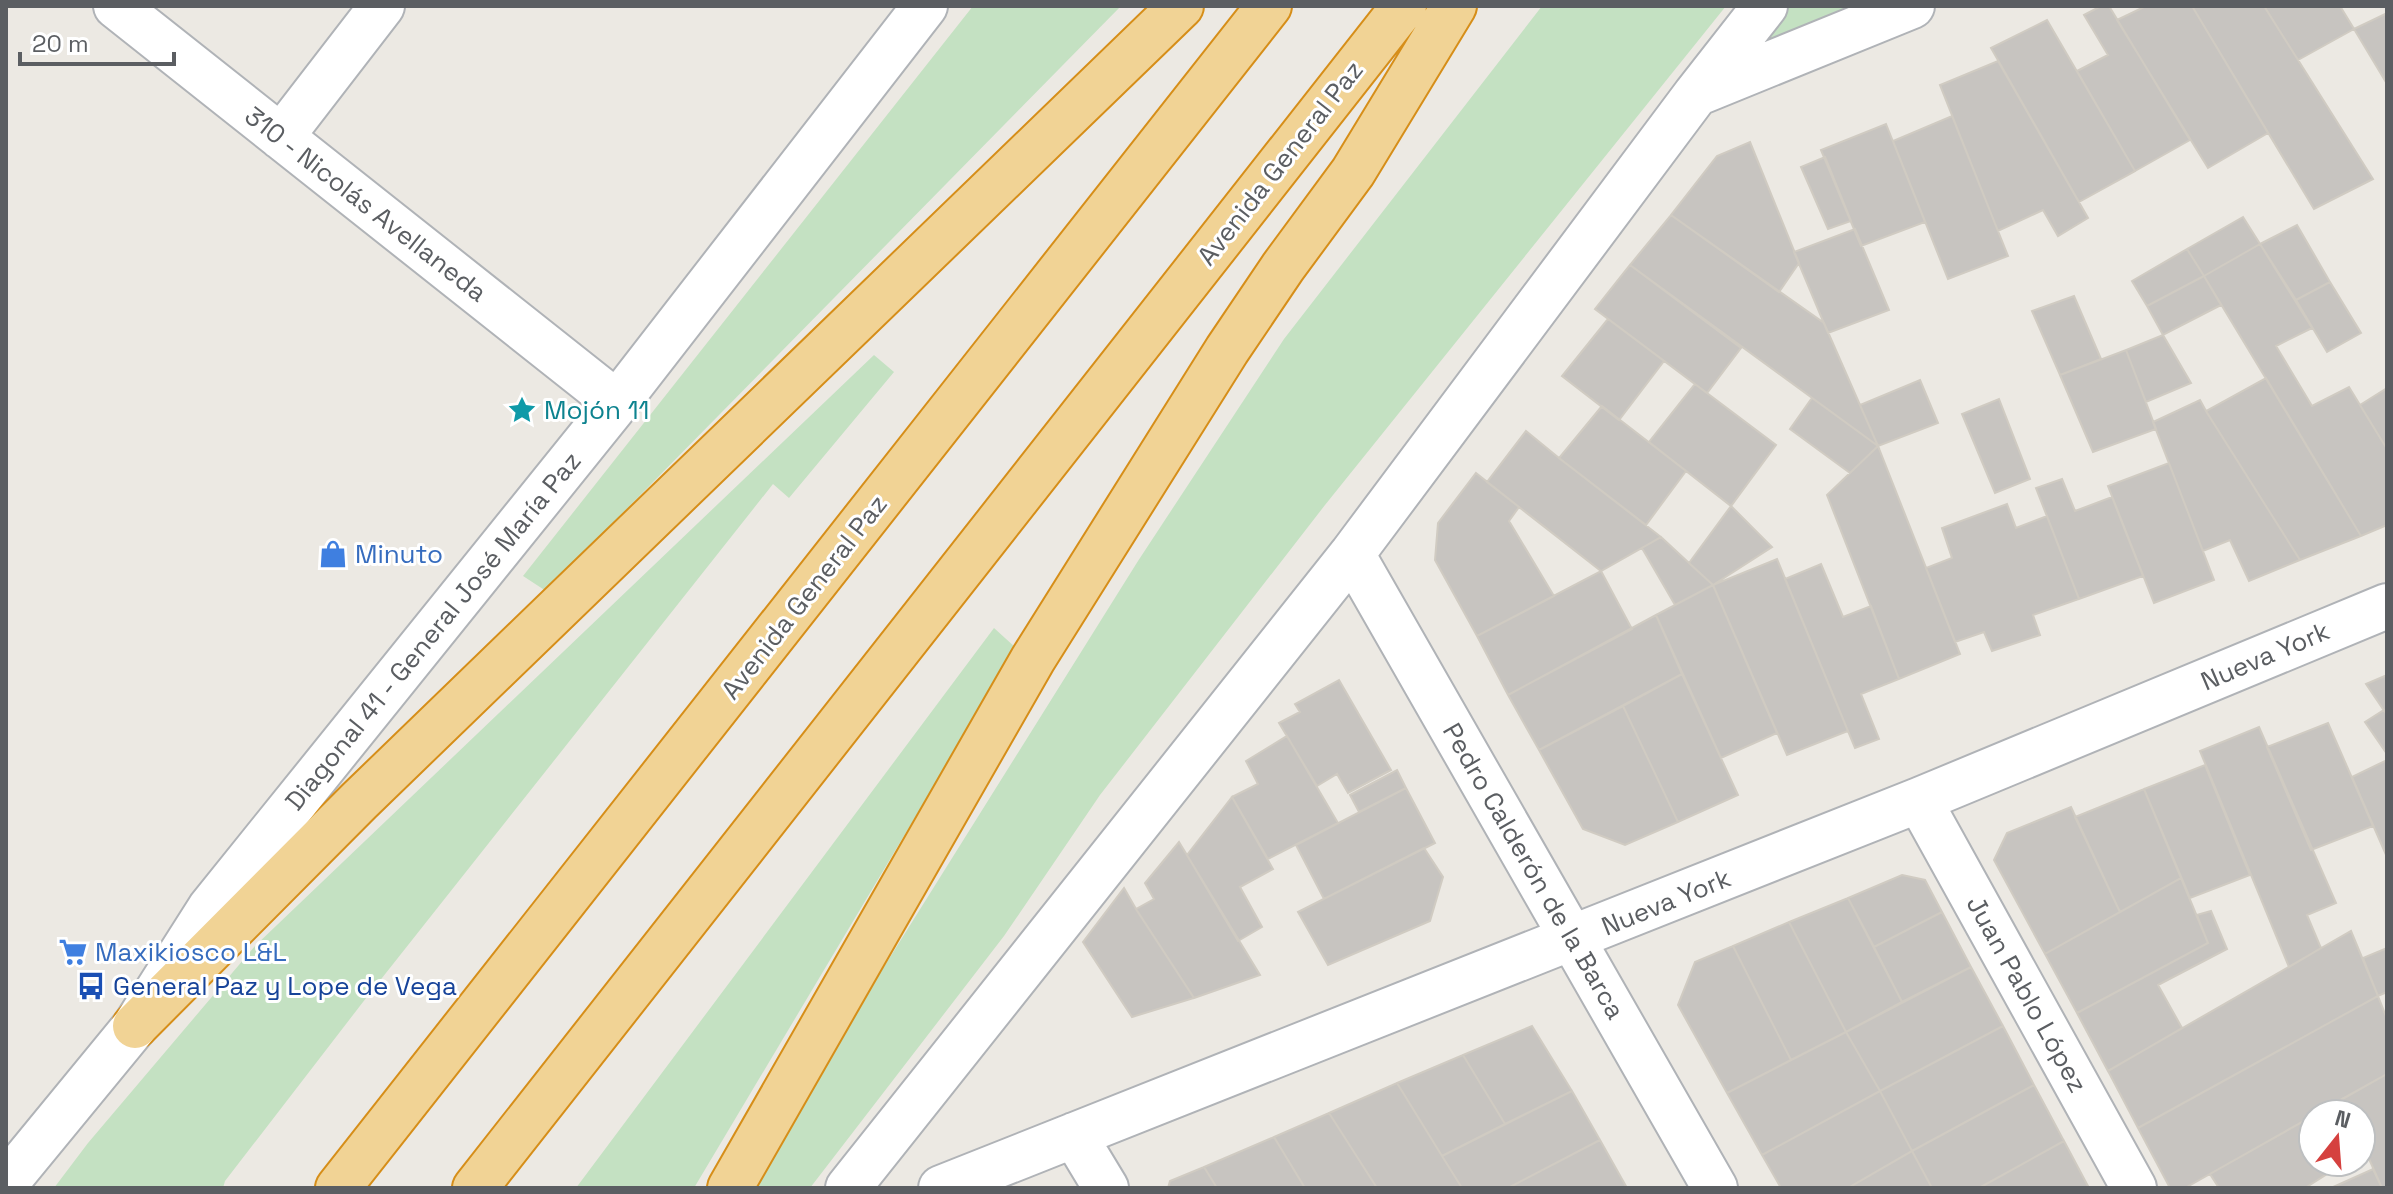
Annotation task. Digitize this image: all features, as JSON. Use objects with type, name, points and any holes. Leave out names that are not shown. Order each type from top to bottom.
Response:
[{"type":"highway","points":[[135,1026],[359,801],[1181,6]]},
{"type":"highway","name":"Avenida General Paz","points":[[338,1188],[1269,6]]},
{"type":"highway","name":"Avenida General Paz","points":[[475,1188],[1404,6]]},
{"type":"highway","points":[[730,1188],[1042,646],[1227,350],[1353,172],[1454,6]]},
{"type":"street","name":"310 - Nicolás Avellaneda","points":[[116,6],[617,403]]},
{"type":"street","points":[[281,137],[382,6]]},
{"type":"street","name":"Diagonal 41 - General José María Paz","points":[[6,1183],[135,1026],[210,908],[617,403],[925,6]]},
{"type":"street","points":[[848,1188],[1352,554],[1765,6]]},
{"type":"street","points":[[1696,94],[1912,6]]},
{"type":"street","name":"Pedro Calderón de la Barca","points":[[1352,554],[1715,1188]]},
{"type":"street","name":"Nueva York","points":[[941,1188],[1919,800],[2387,606]]},
{"type":"street","name":"Juan Pablo López","points":[[1919,800],[2134,1188]]},
{"type":"street","points":[[1074,1135],[1106,1188]]},
{"type":"green space","points":[[973,6],[1121,6],[546,591],[523,576]]},
{"type":"green space","points":[[1542,6],[1726,6],[1325,505],[1100,795],[1004,936],[810,1188],[748,1188],[1138,561],[1284,339]]},
{"type":"green space","points":[[1765,6],[1912,6],[1696,94]]},
{"type":"green space","points":[[874,355],[894,372],[789,498],[773,484],[363,1002],[225,1181],[223,1188],[54,1188],[88,1143],[255,946]]},
{"type":"green space","points":[[994,628],[1016,648],[694,1188],[576,1188]]},
{"type":"building","points":[[2101,6],[2109,6],[2190,140],[2135,171],[2077,71],[2108,55],[2084,15]]},
{"type":"building","points":[[2146,6],[2192,6],[2268,133],[2208,168],[2117,20]]},
{"type":"building","points":[[2192,6],[2264,6],[2373,179],[2314,209]]},
{"type":"building","points":[[2264,6],[2340,6],[2354,29],[2298,60]]},
{"type":"building","points":[[2387,13],[2387,84],[2354,29]]},
{"type":"building","points":[[2047,20],[2135,171],[2079,202],[1991,48]]},
{"type":"building","points":[[1998,61],[2088,218],[2058,236],[2043,210],[1998,231],[1940,85]]},
{"type":"building","points":[[1952,116],[2008,256],[1948,279],[1893,141]]},
{"type":"building","points":[[1886,124],[1925,222],[1861,246],[1821,150]]},
{"type":"building","points":[[1750,142],[1799,263],[1779,292],[1671,215],[1717,156]]},
{"type":"building","points":[[1825,157],[1851,221],[1828,229],[1801,167]]},
{"type":"building","points":[[1671,215],[1824,323],[1878,446],[1630,265]]},
{"type":"building","points":[[2243,217],[2260,244],[2204,276],[2187,249]]},
{"type":"building","points":[[2297,225],[2330,282],[2296,300],[2260,244]]},
{"type":"building","points":[[1855,229],[1889,310],[1828,333],[1794,252]]},
{"type":"building","points":[[2260,244],[2312,328],[2276,346],[2312,406],[2349,387],[2387,449],[2387,525],[2361,536],[2204,276]]},
{"type":"building","points":[[2187,249],[2204,276],[2147,306],[2132,281]]},
{"type":"building","points":[[1630,265],[1741,348],[1707,393],[1595,309]]},
{"type":"building","points":[[2204,276],[2221,305],[2163,335],[2147,306]]},
{"type":"building","points":[[2330,282],[2361,333],[2327,352],[2296,300]]},
{"type":"building","points":[[2074,296],[2101,359],[2060,375],[2032,311]]},
{"type":"building","points":[[1608,319],[1664,361],[1619,420],[1562,376]]},
{"type":"building","points":[[2163,335],[2191,383],[2146,402],[2126,350]]},
{"type":"building","points":[[2126,350],[2156,429],[2093,452],[2060,375]]},
{"type":"building","points":[[2266,378],[2361,536],[2300,560],[2206,411]]},
{"type":"building","points":[[1920,380],[1938,423],[1878,446],[1860,405]]},
{"type":"building","points":[[1695,384],[1776,445],[1731,506],[1649,442]]},
{"type":"building","points":[[2387,388],[2387,449],[2360,405]]},
{"type":"building","points":[[1812,398],[1878,446],[1850,473],[1790,429]]},
{"type":"building","points":[[1999,399],[2030,479],[1995,493],[1962,414]]},
{"type":"building","points":[[2200,400],[2300,560],[2249,581],[2230,540],[2203,551],[2153,422]]},
{"type":"building","points":[[1602,406],[1686,471],[1646,525],[1559,458]]},
{"type":"building","points":[[1526,431],[1661,537],[1601,571],[1487,482]]},
{"type":"building","points":[[1878,446],[1960,654],[1899,679],[1827,495]]},
{"type":"building","points":[[2169,463],[2214,580],[2154,603],[2108,486]]},
{"type":"building","points":[[1476,473],[1519,507],[1509,521],[1554,596],[1477,636],[1435,560],[1438,523]]},
{"type":"building","points":[[2062,479],[2075,511],[2112,497],[2143,576],[2079,599],[2036,488]]},
{"type":"building","points":[[2007,504],[2016,528],[2047,516],[2079,599],[2033,615],[2040,635],[1992,651],[1984,632],[1955,642],[1926,568],[1952,558],[1942,528]]},
{"type":"building","points":[[1731,506],[1772,547],[1713,585],[1689,563]]},
{"type":"building","points":[[1661,537],[1713,585],[1675,605],[1642,548]]},
{"type":"building","points":[[1777,559],[1848,731],[1787,755],[1713,585]]},
{"type":"building","points":[[1821,564],[1843,617],[1871,606],[1899,679],[1861,694],[1879,739],[1855,748],[1785,579]]},
{"type":"building","points":[[1601,571],[1632,629],[1508,695],[1477,636]]},
{"type":"building","points":[[1713,585],[1777,733],[1721,758],[1656,615]]},
{"type":"building","points":[[1656,615],[1682,674],[1539,750],[1508,695]]},
{"type":"building","points":[[1682,674],[1738,795],[1678,822],[1623,706]]},
{"type":"building","points":[[2387,675],[2387,715],[2366,684]]},
{"type":"building","points":[[1339,680],[1391,770],[1348,793],[1337,774],[1317,786],[1279,723],[1300,712],[1295,704]]},
{"type":"building","points":[[1623,706],[1678,822],[1625,845],[1583,829],[1539,750]]},
{"type":"building","points":[[2384,710],[2387,715],[2387,754],[2365,722]]},
{"type":"building","points":[[2328,723],[2373,826],[2311,850],[2267,747]]},
{"type":"building","points":[[2259,727],[2336,903],[2307,915],[2321,948],[2289,967],[2200,751]]},
{"type":"building","points":[[1287,736],[1338,823],[1268,859],[1232,797],[1258,784],[1246,761]]},
{"type":"building","points":[[2387,760],[2387,857],[2352,777]]},
{"type":"building","points":[[2205,765],[2250,875],[2190,898],[2144,789]]},
{"type":"building","points":[[1397,770],[1406,788],[1359,812],[1350,795]]},
{"type":"building","points":[[1406,788],[1435,843],[1324,899],[1296,845]]},
{"type":"building","points":[[2144,789],[2181,878],[2120,912],[2075,817]]},
{"type":"building","points":[[1232,797],[1273,869],[1240,887],[1262,927],[1238,941],[1187,855]]},
{"type":"building","points":[[2071,807],[2120,912],[2045,954],[1994,860],[2007,833]]},
{"type":"building","points":[[1179,842],[1260,975],[1194,998],[1136,909],[1154,899],[1145,883]]},
{"type":"building","points":[[1424,848],[1443,877],[1430,921],[1328,965],[1298,912]]},
{"type":"building","points":[[1902,875],[1925,880],[1942,912],[1874,947],[1848,898]]},
{"type":"building","points":[[2181,878],[2208,943],[2077,1013],[2045,954]]},
{"type":"building","points":[[1124,888],[1194,998],[1132,1017],[1083,942]]},
{"type":"building","points":[[1848,898],[1902,1002],[1846,1032],[1789,922]]},
{"type":"building","points":[[2211,911],[2227,949],[2158,985],[2182,1028],[2108,1071],[2077,1013],[2208,943],[2197,915]]},
{"type":"building","points":[[1942,912],[1971,967],[1902,1002],[1874,947]]},
{"type":"building","points":[[1789,922],[1846,1032],[1791,1060],[1733,946]]},
{"type":"building","points":[[2351,931],[2378,996],[2138,1128],[2108,1071]]},
{"type":"building","points":[[1733,946],[1791,1060],[1727,1093],[1678,1005],[1695,962]]},
{"type":"building","points":[[2387,948],[2387,992],[2378,996],[2363,958]]},
{"type":"building","points":[[1971,967],[2003,1026],[1880,1091],[1846,1032]]},
{"type":"building","points":[[2378,996],[2387,1019],[2387,1074],[2344,1098],[2297,1098],[2297,1125],[2185,1188],[2170,1188],[2138,1128]]},
{"type":"building","points":[[1532,1026],[1572,1091],[1505,1124],[1463,1055]]},
{"type":"building","points":[[2003,1026],[2034,1085],[1912,1151],[1880,1091]]},
{"type":"building","points":[[1846,1032],[1880,1091],[1762,1155],[1727,1093]]},
{"type":"building","points":[[1463,1055],[1505,1124],[1442,1156],[1397,1083]]},
{"type":"building","points":[[2387,1074],[2387,1188],[2382,1188],[2377,1177],[2377,1098],[2344,1098]]},
{"type":"building","points":[[1397,1083],[1462,1188],[1377,1188],[1329,1113]]},
{"type":"building","points":[[2034,1085],[2064,1141],[1979,1188],[1932,1188],[1912,1151]]},
{"type":"building","points":[[1572,1091],[1600,1140],[1508,1188],[1462,1188],[1442,1156]]},
{"type":"building","points":[[1880,1091],[1912,1151],[1848,1188],[1781,1188],[1762,1155]]},
{"type":"building","points":[[1329,1113],[1377,1188],[1305,1188],[1274,1137]]},
{"type":"building","points":[[2297,1125],[2297,1178],[2321,1178],[2305,1188],[2219,1188],[2210,1174]]},
{"type":"building","points":[[1274,1137],[1305,1188],[1217,1188],[1204,1167]]},
{"type":"building","points":[[1600,1140],[1627,1188],[1508,1188]]},
{"type":"building","points":[[2064,1141],[2089,1188],[1979,1188]]},
{"type":"building","points":[[1912,1151],[1932,1188],[1848,1188]]},
{"type":"building","points":[[1204,1167],[1217,1188],[1168,1188],[1170,1181]]},
{"type":"building","points":[[2377,1177],[2382,1188],[2331,1188],[2353,1178]]},
{"type":"place","name":"Mojón 11","points":[[522,410]]},
{"type":"place","name":"Minuto","points":[[333,554]]},
{"type":"place","name":"Maxikiosco L&L","points":[[73,952]]},
{"type":"place","name":"General Paz y Lope de Vega","points":[[91,986]]}]
